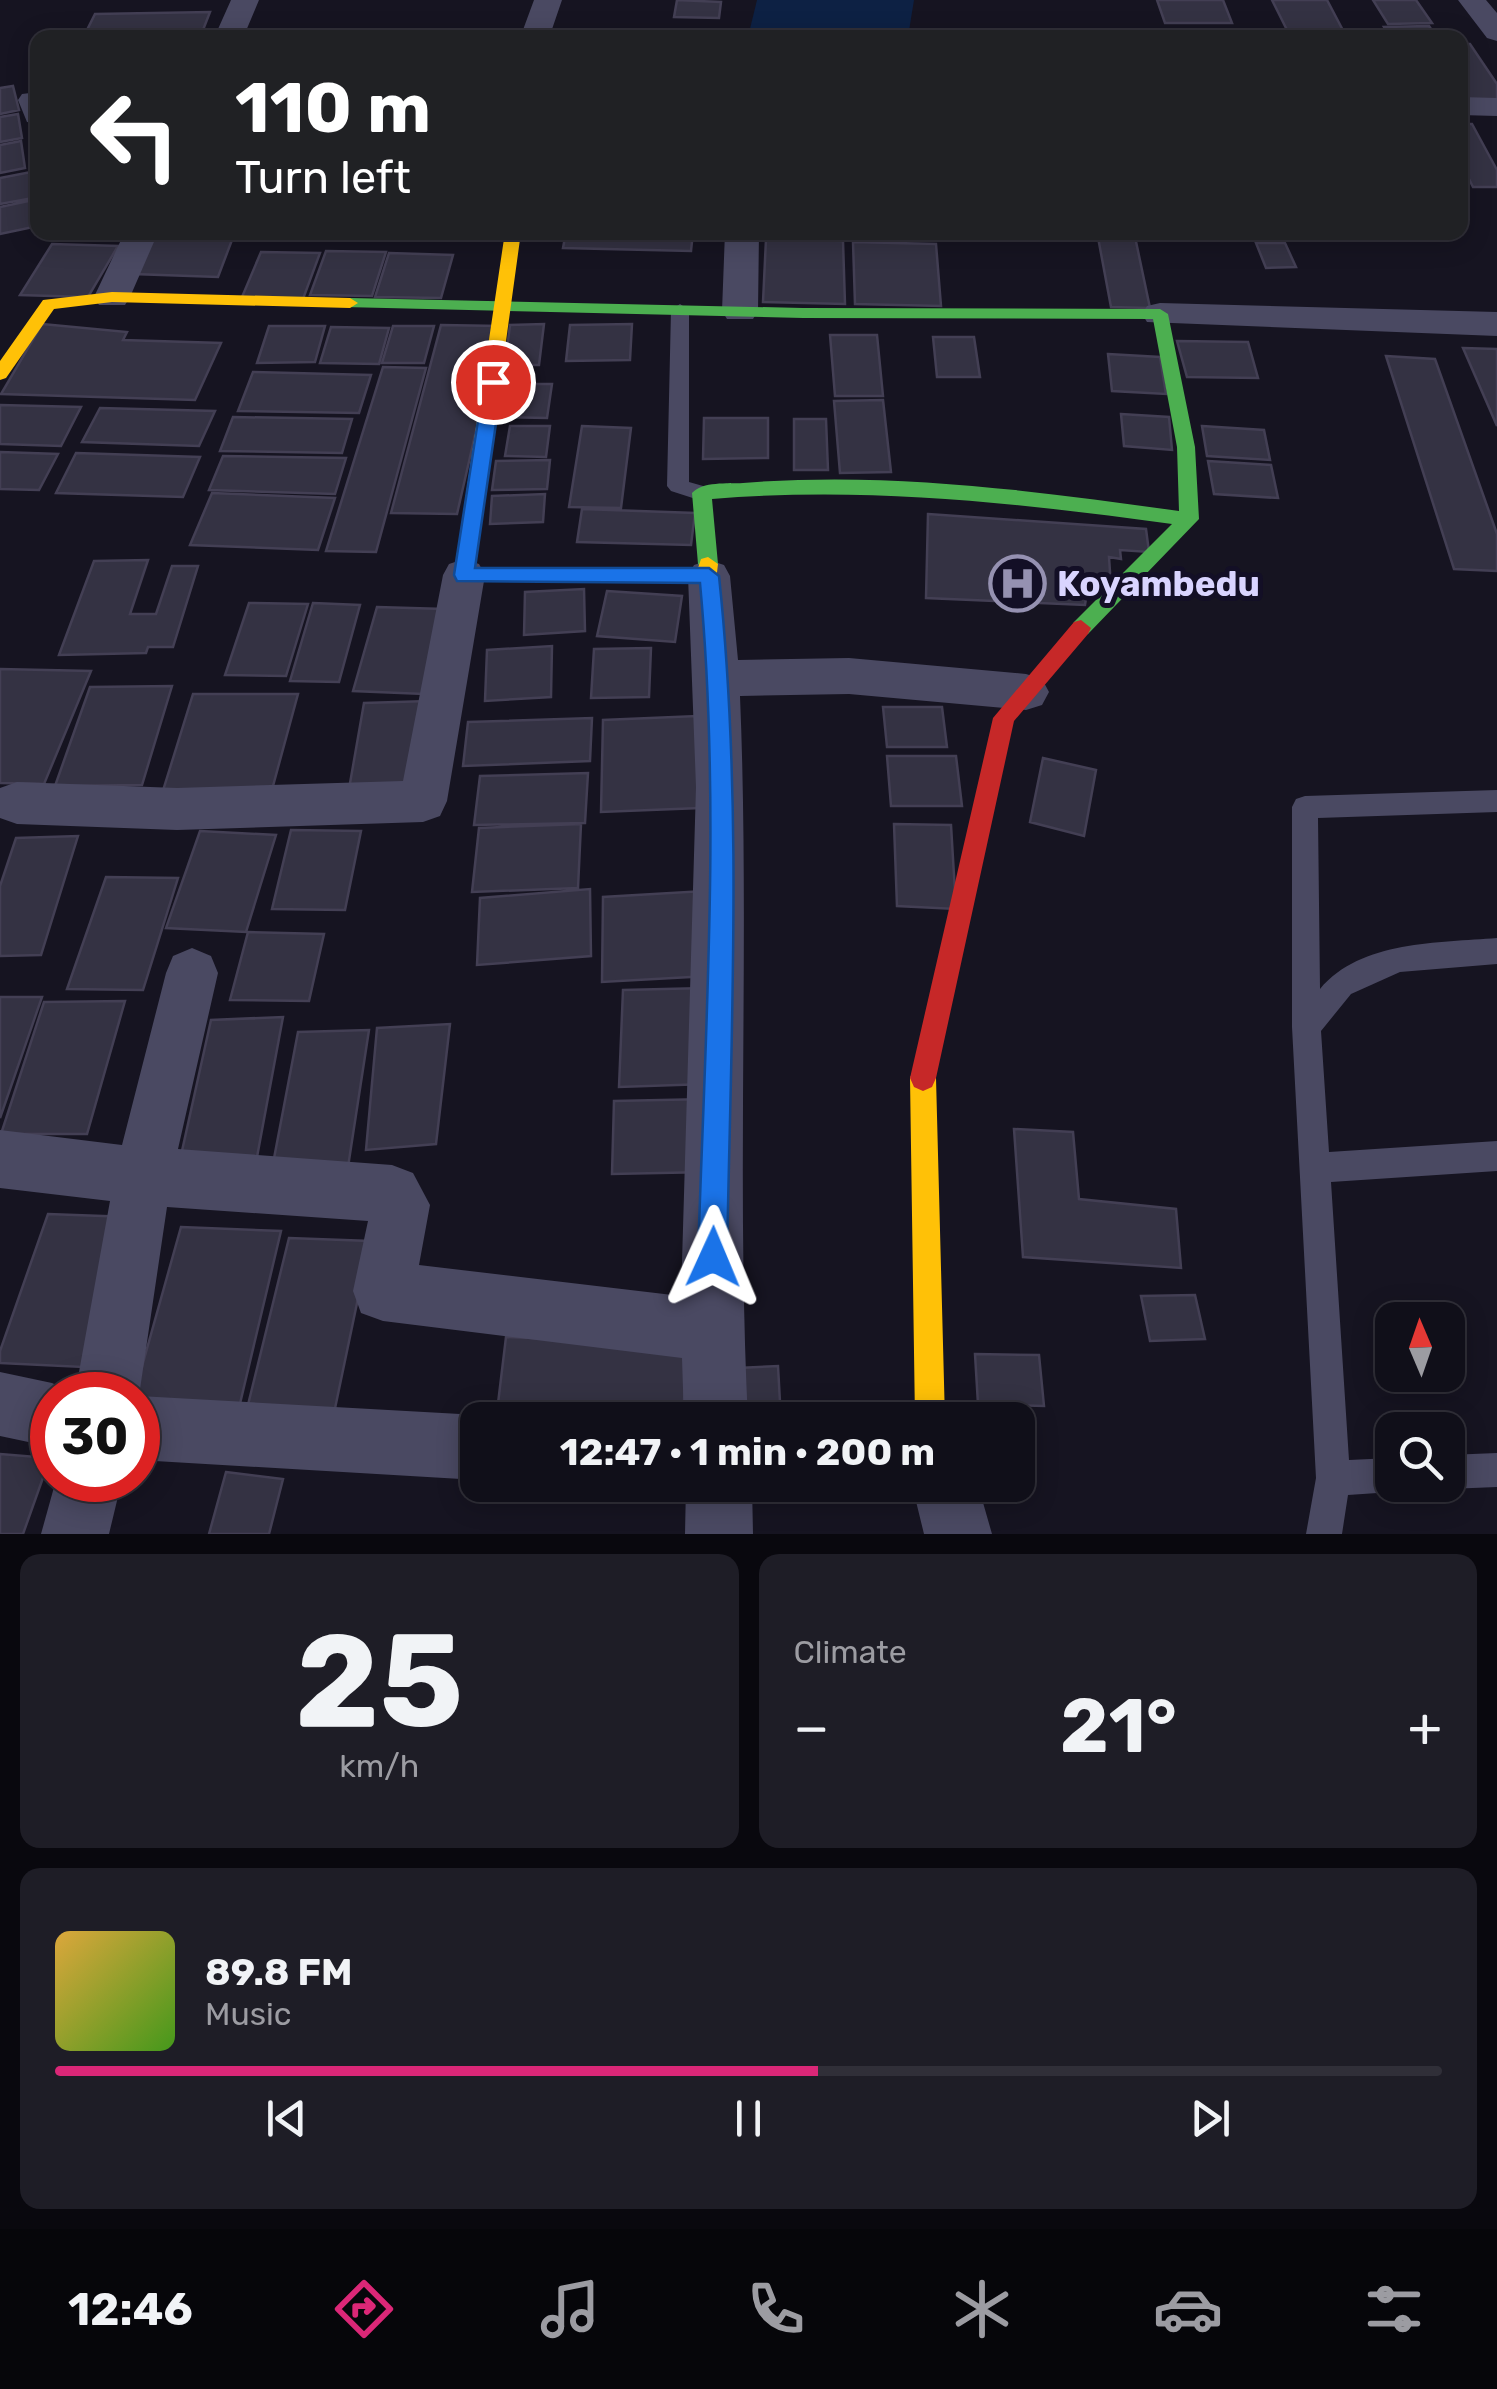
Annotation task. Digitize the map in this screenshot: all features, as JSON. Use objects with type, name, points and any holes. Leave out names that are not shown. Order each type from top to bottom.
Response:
[{"type":"street","points":[[232,30],[245,0]]},
{"type":"street","points":[[537,30],[548,0]]},
{"type":"street","points":[[1472,0],[1497,32]]},
{"type":"street","points":[[1468,106],[1497,106]]},
{"type":"street","points":[[112,296],[133,240]]},
{"type":"street","points":[[18,803],[177,810],[423,802],[464,575],[512,240]]},
{"type":"street","points":[[740,312],[742,240]]},
{"type":"street","points":[[0,374],[49,304],[112,296],[740,312],[1160,314],[1497,324]]},
{"type":"street","points":[[930,1402],[923,1074],[1004,718],[1086,623],[1189,519],[1186,447],[1160,314]]},
{"type":"street","points":[[715,1402],[711,1331],[722,847],[719,678],[702,493],[853,480],[1189,519]]},
{"type":"street","points":[[464,575],[709,576]]},
{"type":"street","points":[[719,678],[849,676],[1026,692]]},
{"type":"street","points":[[111,1372],[143,1176],[192,973]]},
{"type":"street","points":[[0,1159],[143,1176],[392,1194],[401,1206],[383,1291],[711,1331]]},
{"type":"street","points":[[0,1404],[30,1410]]},
{"type":"street","points":[[160,1429],[460,1447]]},
{"type":"street","points":[[75,1534],[83,1502]]},
{"type":"street","points":[[719,1502],[719,1534]]},
{"type":"street","points":[[949,1502],[958,1534]]},
{"type":"lane","points":[[680,310],[678,486],[702,493]]},
{"type":"lane","points":[[1324,1534],[1333,1478],[1306,1028],[1304,807],[1497,800]]},
{"type":"lane","points":[[1306,1028],[1342,986],[1398,959],[1497,951]]},
{"type":"lane","points":[[1316,1168],[1497,1156]]},
{"type":"lane","points":[[1465,1471],[1497,1470]]},
{"type":"lane","points":[[1333,1478],[1375,1476]]},
{"type":"water","points":[[757,0],[914,0],[909,30],[750,30]]},
{"type":"building","points":[[677,0],[721,2],[719,18],[674,17]]},
{"type":"building","points":[[1157,0],[1223,0],[1232,23],[1165,23]]},
{"type":"building","points":[[1272,0],[1327,0],[1343,30],[1287,30]]},
{"type":"building","points":[[1373,0],[1416,0],[1432,23],[1388,24]]},
{"type":"building","points":[[210,12],[203,30],[87,30],[95,14]]},
{"type":"building","points":[[1429,26],[1432,30],[1386,30],[1384,27]]},
{"type":"building","points":[[1468,44],[1497,84],[1497,102],[1470,102]]},
{"type":"building","points":[[13,86],[19,110],[0,114],[0,88]]},
{"type":"building","points":[[18,114],[22,138],[0,142],[0,117]]},
{"type":"building","points":[[1468,124],[1472,124],[1497,170],[1497,187],[1473,187],[1468,177]]},
{"type":"building","points":[[21,141],[25,168],[0,173],[0,145]]},
{"type":"building","points":[[30,172],[30,199],[0,204],[0,178]]},
{"type":"building","points":[[30,201],[30,228],[0,234],[0,207]]},
{"type":"building","points":[[151,240],[232,240],[218,277],[134,274]]},
{"type":"building","points":[[564,240],[692,240],[691,251],[563,248]]},
{"type":"building","points":[[766,240],[843,241],[845,304],[763,302]]},
{"type":"building","points":[[1098,240],[1136,240],[1150,308],[1111,307]]},
{"type":"building","points":[[853,242],[936,244],[941,306],[855,304]]},
{"type":"building","points":[[1256,243],[1285,243],[1296,267],[1266,268]]},
{"type":"building","points":[[52,244],[118,246],[88,297],[20,295]]},
{"type":"building","points":[[326,251],[386,252],[372,296],[310,295]]},
{"type":"building","points":[[261,252],[320,253],[303,299],[242,297]]},
{"type":"building","points":[[389,253],[453,255],[441,298],[375,297]]},
{"type":"building","points":[[42,324],[127,332],[123,340],[221,343],[195,400],[1,394]]},
{"type":"building","points":[[544,324],[539,365],[505,365],[510,325]]},
{"type":"building","points":[[632,324],[630,360],[566,361],[570,325]]},
{"type":"building","points":[[441,325],[500,326],[457,514],[391,513]]},
{"type":"building","points":[[269,326],[325,326],[315,362],[257,363]]},
{"type":"building","points":[[393,326],[434,326],[424,363],[382,363]]},
{"type":"building","points":[[331,327],[389,328],[379,364],[320,363]]},
{"type":"building","points":[[830,335],[877,335],[883,396],[835,396]]},
{"type":"building","points":[[933,337],[974,337],[980,377],[937,377]]},
{"type":"building","points":[[1177,341],[1248,342],[1258,378],[1187,377]]},
{"type":"building","points":[[1463,348],[1497,349],[1497,426]]},
{"type":"building","points":[[1108,354],[1160,357],[1166,394],[1112,391]]},
{"type":"building","points":[[1386,356],[1435,359],[1497,534],[1497,571],[1454,569]]},
{"type":"building","points":[[383,367],[426,368],[376,552],[326,551]]},
{"type":"building","points":[[253,372],[371,375],[359,413],[238,411]]},
{"type":"building","points":[[507,384],[552,384],[547,418],[501,417]]},
{"type":"building","points":[[883,400],[891,472],[840,473],[834,401]]},
{"type":"building","points":[[0,405],[81,407],[61,446],[0,444]]},
{"type":"building","points":[[100,408],[215,411],[199,446],[82,442]]},
{"type":"building","points":[[1121,414],[1169,417],[1172,450],[1124,446]]},
{"type":"building","points":[[233,417],[352,419],[342,453],[220,451]]},
{"type":"building","points":[[704,418],[768,418],[768,458],[703,459]]},
{"type":"building","points":[[794,419],[826,419],[828,470],[794,470]]},
{"type":"building","points":[[510,426],[550,426],[546,457],[505,456]]},
{"type":"building","points":[[582,426],[631,428],[621,508],[569,507]]},
{"type":"building","points":[[1202,426],[1264,430],[1270,460],[1207,456]]},
{"type":"building","points":[[0,452],[58,454],[39,490],[0,489]]},
{"type":"building","points":[[76,453],[200,457],[183,497],[56,493]]},
{"type":"building","points":[[223,456],[346,458],[335,494],[209,490]]},
{"type":"building","points":[[550,460],[547,489],[492,490],[496,461]]},
{"type":"building","points":[[1208,461],[1271,465],[1278,498],[1214,494]]},
{"type":"building","points":[[212,493],[335,498],[318,550],[190,545]]},
{"type":"building","points":[[545,494],[543,522],[490,524],[492,496]]},
{"type":"building","points":[[582,509],[695,513],[691,545],[577,542]]},
{"type":"building","points":[[928,514],[1146,529],[1149,552],[1120,550],[1121,559],[1109,557],[1111,587],[1088,586],[1085,605],[926,598]]},
{"type":"building","points":[[148,560],[130,614],[156,614],[172,566],[198,566],[173,647],[148,647],[146,653],[59,655],[94,561]]},
{"type":"building","points":[[584,589],[585,631],[524,635],[525,592]]},
{"type":"building","points":[[607,591],[682,596],[675,642],[597,636]]},
{"type":"building","points":[[249,603],[308,604],[286,676],[225,675]]},
{"type":"building","points":[[313,603],[360,605],[339,682],[290,681]]},
{"type":"building","points":[[377,607],[444,609],[424,694],[353,691]]},
{"type":"building","points":[[552,646],[551,697],[485,701],[487,650]]},
{"type":"building","points":[[651,648],[649,697],[591,698],[594,649]]},
{"type":"building","points":[[0,669],[91,671],[44,784],[0,783]]},
{"type":"building","points":[[172,686],[142,785],[55,786],[90,687]]},
{"type":"building","points":[[193,694],[298,694],[270,797],[161,797]]},
{"type":"building","points":[[428,701],[417,787],[349,789],[364,703]]},
{"type":"building","points":[[883,707],[942,707],[947,747],[887,747]]},
{"type":"building","points":[[697,716],[700,808],[601,812],[603,720]]},
{"type":"building","points":[[592,718],[590,761],[463,766],[468,722]]},
{"type":"building","points":[[887,756],[956,756],[962,806],[891,806]]},
{"type":"building","points":[[1043,758],[1096,770],[1084,836],[1030,822]]},
{"type":"building","points":[[588,773],[585,823],[474,825],[480,776]]},
{"type":"building","points":[[581,824],[578,888],[472,892],[479,828]]},
{"type":"building","points":[[894,824],[951,825],[956,909],[897,906]]},
{"type":"building","points":[[291,830],[361,831],[345,910],[272,909]]},
{"type":"building","points":[[200,831],[276,835],[246,932],[166,928]]},
{"type":"building","points":[[78,836],[41,955],[0,956],[0,886],[16,838]]},
{"type":"building","points":[[106,877],[178,878],[143,990],[67,989]]},
{"type":"building","points":[[590,889],[591,956],[477,965],[480,898]]},
{"type":"building","points":[[704,891],[708,976],[602,982],[603,897]]},
{"type":"building","points":[[248,932],[324,934],[309,1001],[230,1000]]},
{"type":"building","points":[[705,988],[706,1084],[619,1087],[623,990]]},
{"type":"building","points":[[0,997],[42,997],[0,1118]]},
{"type":"building","points":[[125,1001],[87,1134],[1,1134],[44,1002]]},
{"type":"building","points":[[283,1017],[257,1157],[180,1160],[211,1020]]},
{"type":"building","points":[[450,1024],[436,1144],[366,1150],[377,1028]]},
{"type":"building","points":[[369,1030],[348,1167],[272,1169],[298,1032]]},
{"type":"building","points":[[708,1099],[708,1172],[612,1174],[614,1101]]},
{"type":"building","points":[[1014,1129],[1073,1132],[1079,1199],[1176,1209],[1181,1268],[1023,1257]]},
{"type":"building","points":[[48,1214],[129,1217],[83,1367],[0,1363],[0,1351]]},
{"type":"building","points":[[181,1227],[281,1231],[238,1412],[160,1408],[160,1372],[140,1372]]},
{"type":"building","points":[[289,1238],[370,1241],[333,1418],[246,1413]]},
{"type":"building","points":[[1195,1295],[1205,1339],[1150,1341],[1141,1296]]},
{"type":"building","points":[[506,1337],[687,1344],[684,1402],[498,1402]]},
{"type":"building","points":[[975,1354],[1039,1355],[1044,1406],[1035,1406],[1035,1402],[978,1402]]},
{"type":"building","points":[[778,1366],[780,1402],[740,1402],[738,1368]]},
{"type":"building","points":[[0,1454],[30,1456],[30,1502],[34,1502],[23,1534],[0,1534]]},
{"type":"building","points":[[226,1472],[283,1479],[269,1534],[209,1534]]},
{"type":"traffic: fast","points":[[350,303],[803,313],[1160,314],[1186,447],[1189,519],[1081,628]]},
{"type":"traffic: fast","points":[[708,564],[702,493],[825,486],[946,491],[1189,519]]},
{"type":"traffic: slow","points":[[512,240],[464,575],[709,576],[708,564]]},
{"type":"traffic: slow","points":[[0,374],[49,304],[112,297],[350,303]]},
{"type":"traffic: slow","points":[[923,1078],[930,1402]]},
{"type":"traffic: jam","points":[[923,1078],[1004,718],[1081,628]]},
{"type":"place","name":"Koyambedu","points":[[1018,584]]},
{"type":"route","points":[[493,382],[464,575],[709,576],[719,678],[722,847],[713,1257]]}]
